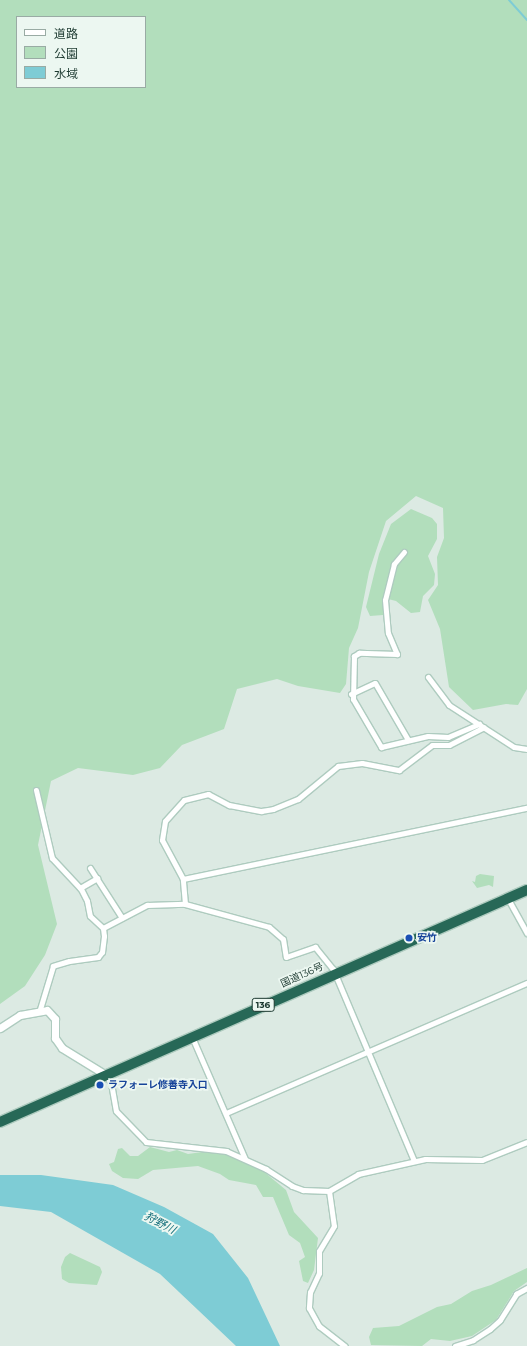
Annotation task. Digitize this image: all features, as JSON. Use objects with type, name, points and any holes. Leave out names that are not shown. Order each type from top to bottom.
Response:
[{"type":"highway","name":"国道136号","points":[[0,1122],[527,890]]},
{"type":"street","points":[[404,552],[394,564],[385,600],[388,633],[397,654],[356,654],[352,660],[351,694],[379,746],[428,736],[448,737],[481,725]]},
{"type":"street","points":[[428,677],[449,705],[514,747],[527,749]]},
{"type":"street","points":[[351,694],[375,683],[408,740]]},
{"type":"street","points":[[185,904],[183,879],[162,840],[165,821],[184,800],[208,794],[229,805],[261,811],[273,809],[298,799],[338,766],[362,763],[399,770],[432,745],[449,745],[481,725]]},
{"type":"street","points":[[36,790],[52,858],[80,888],[87,901],[90,916],[103,928],[103,947],[98,957],[57,963],[50,969],[40,1009]]},
{"type":"street","points":[[183,879],[527,808]]},
{"type":"street","points":[[90,868],[122,918]]},
{"type":"street","points":[[80,888],[97,878]]},
{"type":"street","points":[[508,899],[527,933]]},
{"type":"street","points":[[103,928],[153,904],[185,904],[269,927],[283,939],[286,958],[315,948],[332,967],[366,1053],[414,1161]]},
{"type":"street","points":[[226,1113],[527,983]]},
{"type":"street","points":[[0,1028],[11,1019],[40,1009],[47,1010],[54,1016],[55,1038],[62,1048],[106,1075],[111,1083],[116,1111],[146,1142],[190,1148],[211,1148],[245,1159],[297,1188],[329,1191],[358,1174],[428,1159],[482,1160],[527,1142]]},
{"type":"street","points":[[192,1037],[245,1159]]},
{"type":"street","points":[[329,1191],[334,1226],[320,1251],[319,1273],[310,1292],[309,1308],[319,1326],[345,1346]]},
{"type":"street","points":[[455,1346],[473,1340],[490,1329],[500,1320],[516,1294],[527,1288]]},
{"type":"green space","points":[[0,0],[527,0],[527,689],[518,705],[506,704],[473,710],[449,687],[440,629],[428,600],[438,585],[437,557],[444,538],[443,508],[416,496],[386,521],[369,572],[358,628],[349,648],[346,684],[340,693],[298,686],[277,679],[237,689],[224,729],[182,745],[160,768],[133,775],[78,768],[51,781],[38,845],[57,924],[45,955],[25,986],[0,1004]]},
{"type":"green space","points":[[411,509],[432,518],[437,524],[437,539],[428,556],[435,574],[434,585],[423,596],[420,612],[411,613],[396,601],[388,599],[383,601],[383,615],[370,616],[366,607],[379,554],[391,524]]},
{"type":"green space","points":[[480,874],[494,876],[493,887],[489,885],[477,888],[472,881],[475,882],[476,876]]},
{"type":"green space","points":[[150,1147],[169,1152],[177,1150],[188,1154],[209,1151],[224,1154],[263,1171],[286,1190],[294,1212],[318,1238],[314,1270],[308,1283],[303,1281],[299,1261],[305,1257],[300,1243],[289,1235],[273,1197],[263,1197],[256,1185],[229,1180],[220,1174],[198,1166],[153,1170],[138,1179],[123,1178],[112,1171],[109,1164],[114,1162],[118,1149],[122,1148],[130,1156],[138,1156]]},
{"type":"green space","points":[[70,1253],[100,1267],[102,1272],[97,1285],[69,1283],[62,1279],[61,1267],[65,1257]]},
{"type":"green space","points":[[527,1268],[527,1282],[514,1291],[496,1320],[472,1336],[450,1341],[431,1339],[422,1346],[371,1345],[369,1337],[373,1328],[399,1326],[437,1307],[451,1304],[472,1291],[491,1285]]},
{"type":"water","name":"狩野川","points":[[0,1175],[41,1175],[113,1185],[164,1207],[213,1234],[248,1278],[280,1346],[236,1346],[160,1274],[51,1212],[0,1206]]},
{"type":"waterway","points":[[509,0],[527,20]]},
{"type":"place","name":"安竹","points":[[409,938]]},
{"type":"place","name":"ラフォーレ修善寺入口","points":[[100,1085]]}]
